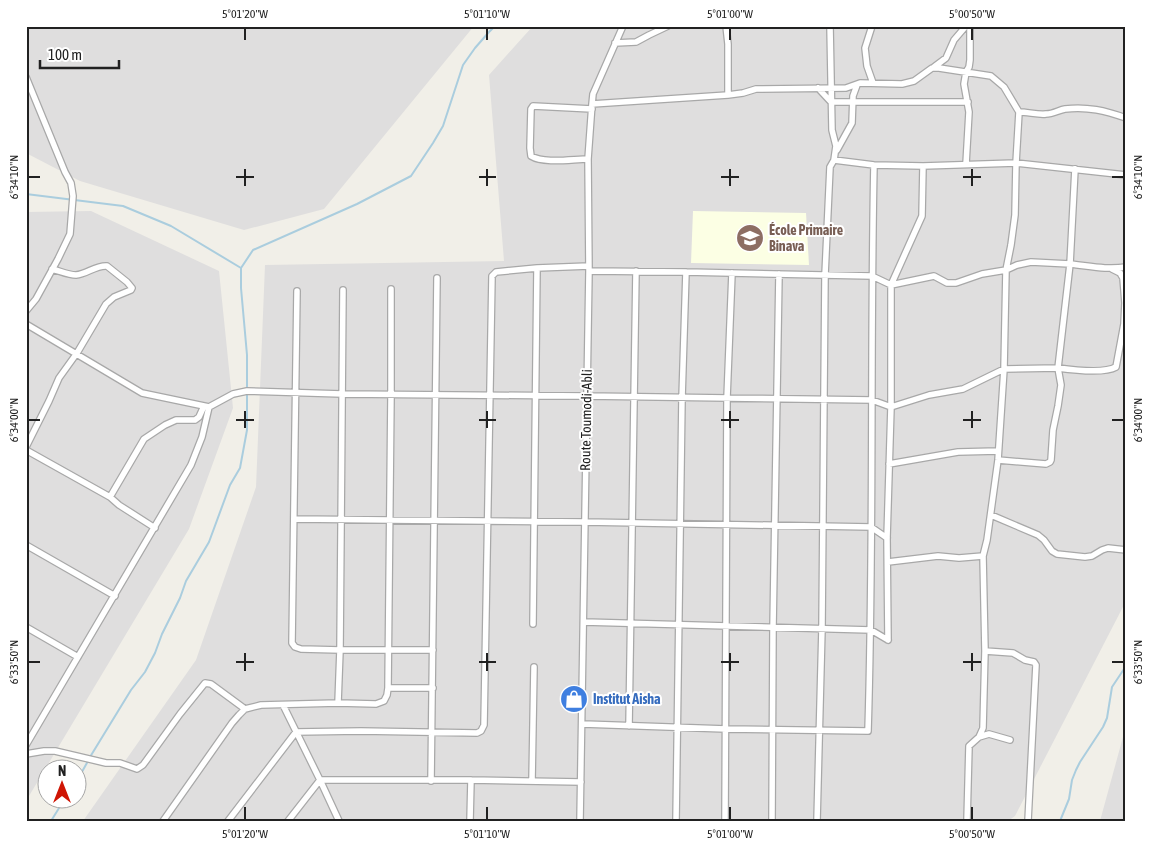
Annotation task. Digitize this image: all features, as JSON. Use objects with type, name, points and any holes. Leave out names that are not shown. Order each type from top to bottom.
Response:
[{"type":"street","name":"Route Toumodi-Abli","points":[[580,821],[583,724],[588,159],[595,89],[623,26]]},
{"type":"street","points":[[615,43],[636,42],[668,26]]},
{"type":"street","points":[[726,26],[728,39],[728,95]]},
{"type":"street","points":[[817,821],[822,628],[825,275],[830,167],[836,151],[836,142],[832,130],[830,26]]},
{"type":"street","points":[[872,26],[865,48],[867,66],[873,83]]},
{"type":"street","points":[[588,159],[551,160],[531,156],[530,109],[532,106],[592,106],[728,95],[756,89],[846,88],[860,83],[894,84],[910,82],[946,58],[954,40],[966,26]]},
{"type":"street","points":[[966,164],[969,112],[965,90],[966,72],[970,60],[970,26]]},
{"type":"street","points":[[932,68],[990,76],[1004,87],[1019,112],[1015,215],[1006,270],[1004,369],[998,460],[983,556],[985,651],[983,728],[979,737]]},
{"type":"street","points":[[26,77],[72,188],[70,234],[36,299],[26,312]]},
{"type":"street","points":[[836,151],[852,123],[854,92],[857,85]]},
{"type":"street","points":[[818,88],[831,102],[968,102]]},
{"type":"street","points":[[1019,112],[1044,114],[1058,110],[1078,108],[1108,111],[1126,118]]},
{"type":"street","points":[[834,160],[874,165],[923,166],[1016,163],[1126,175]]},
{"type":"street","points":[[583,724],[726,730],[868,731],[871,630],[874,165]]},
{"type":"street","points":[[584,622],[871,630],[888,640],[887,538],[891,407],[891,285],[922,216],[923,166]]},
{"type":"street","points":[[998,460],[1046,464],[1050,462],[1061,385],[1058,368],[1070,264],[1075,169]]},
{"type":"street","points":[[296,732],[477,733],[481,731],[484,725],[492,276],[496,272],[537,268],[588,268],[636,272],[872,276],[891,285],[934,276],[948,283],[956,283],[982,274],[1006,270],[1017,264],[1031,262],[1112,269],[1126,267]]},
{"type":"street","points":[[52,269],[76,275],[103,265],[107,266],[132,288],[109,300],[60,378],[26,448],[110,497],[155,528]]},
{"type":"street","points":[[533,624],[537,268]]},
{"type":"street","points":[[110,497],[144,439],[178,419],[195,420],[207,406],[239,392],[872,400],[891,407],[929,395],[963,389],[1004,369],[1058,368],[1084,371],[1110,370],[1116,367],[1124,324],[1125,303],[1123,278],[1120,273],[1112,269]]},
{"type":"street","points":[[629,726],[636,272]]},
{"type":"street","points":[[676,821],[682,398],[686,272]]},
{"type":"street","points":[[725,821],[727,398],[732,273]]},
{"type":"street","points":[[772,821],[779,274]]},
{"type":"street","points":[[431,780],[437,278]]},
{"type":"street","points":[[338,703],[343,290]]},
{"type":"street","points":[[163,821],[232,724],[245,709],[261,705],[376,704],[386,698],[388,688],[391,290]]},
{"type":"street","points":[[297,291],[292,644],[301,649],[433,650]]},
{"type":"street","points":[[26,324],[142,393],[207,406]]},
{"type":"street","points":[[26,745],[192,465],[202,437],[207,406]]},
{"type":"street","points":[[889,464],[958,452],[998,451]]},
{"type":"street","points":[[991,514],[1038,534],[1052,551],[1057,554],[1084,557],[1092,556],[1108,548],[1126,550]]},
{"type":"street","points":[[294,519],[633,522],[871,527],[887,538]]},
{"type":"street","points":[[26,545],[115,596]]},
{"type":"street","points":[[888,562],[938,556],[959,558],[983,556]]},
{"type":"street","points":[[26,627],[78,657]]},
{"type":"street","points":[[985,651],[1013,653],[1025,660],[1034,662],[1036,665],[1028,821]]},
{"type":"street","points":[[532,781],[534,666]]},
{"type":"street","points":[[26,754],[44,750],[56,750],[106,763],[120,763],[134,769],[140,768],[205,682],[211,684],[245,709]]},
{"type":"street","points":[[388,688],[433,688]]},
{"type":"street","points":[[283,705],[338,821]]},
{"type":"street","points":[[228,821],[296,732]]},
{"type":"street","points":[[967,821],[969,746],[979,737],[989,734],[1010,740]]},
{"type":"street","points":[[320,780],[581,782]]},
{"type":"street","points":[[288,821],[320,780]]},
{"type":"street","points":[[470,821],[471,780]]},
{"type":"shaded area","points":[[26,26],[474,26],[324,209],[244,230],[80,181],[26,153]]},
{"type":"shaded area","points":[[533,26],[1126,26],[1126,601],[1015,816],[1008,821],[83,821],[196,660],[256,487],[265,265],[504,261],[489,75]]},
{"type":"shaded area","points":[[91,211],[219,271],[233,408],[189,529],[51,760],[38,760],[38,781],[26,801],[26,212]]},
{"type":"shaded area","name":"École Primaire Binava","points":[[693,211],[806,213],[809,265],[691,263]]},
{"type":"shaded area","points":[[1126,726],[1126,821],[1100,821]]},
{"type":"waterway","points":[[247,389],[247,355],[241,268],[253,250],[357,204],[411,176],[443,126],[463,65],[475,48],[495,26]]},
{"type":"waterway","points":[[26,194],[123,206],[171,226],[241,268]]},
{"type":"waterway","points":[[90,757],[131,690],[145,672],[180,598],[186,581],[209,542],[230,485],[240,468],[247,430],[247,393]]},
{"type":"waterway","points":[[1060,821],[1069,799],[1072,780],[1076,770],[1103,727],[1107,718],[1112,687],[1126,666]]},
{"type":"waterway","points":[[51,821],[58,810]]},
{"type":"place","name":"École Primaire Binava","points":[[750,238]]},
{"type":"place","name":"Institut Aisha","points":[[574,699]]}]
